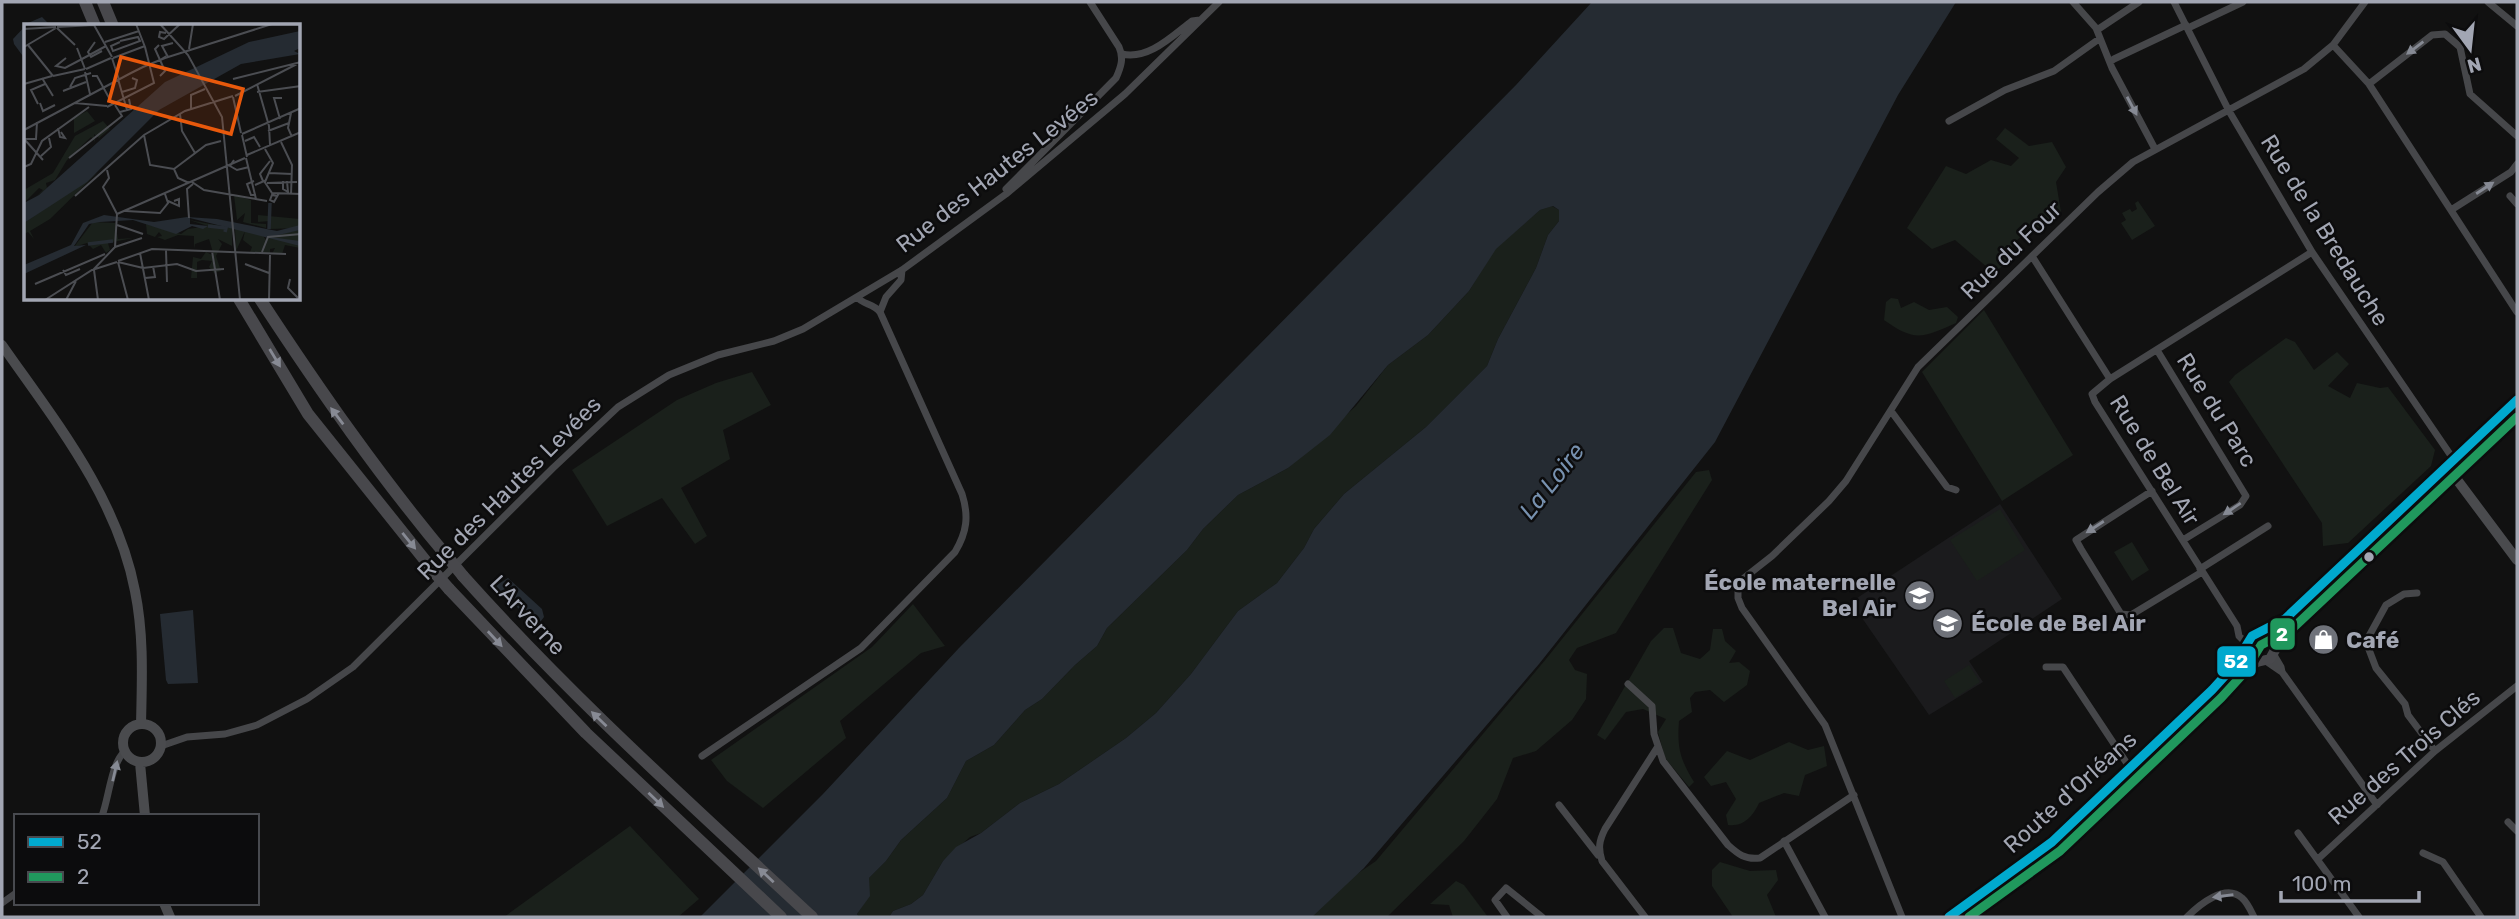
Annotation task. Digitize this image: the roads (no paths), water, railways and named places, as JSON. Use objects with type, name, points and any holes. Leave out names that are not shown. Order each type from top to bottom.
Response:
[{"type":"highway","points":[[85,2],[94,24]]},
{"type":"highway","points":[[103,2],[112,24]]},
{"type":"highway","name":"L'Arverne","points":[[240,301],[308,414],[449,589],[562,709],[781,917]]},
{"type":"highway","name":"L'Arverne","points":[[261,301],[330,406],[404,504],[463,576],[584,704],[812,917]]},
{"type":"main road","points":[[2,345],[73,446],[116,525],[132,579],[141,633],[141,724]]},
{"type":"main road","points":[[2453,467],[2517,400]]},
{"type":"main road","points":[[2453,467],[2517,416]]},
{"type":"main road","points":[[2453,467],[2517,560]]},
{"type":"main road","name":"Route d'Orléans","points":[[1949,917],[2052,842],[2211,690],[2251,640],[2285,619],[2453,467]]},
{"type":"main road","name":"Route d'Orléans","points":[[2211,690],[2237,671],[2268,657],[2289,625],[2453,467]]},
{"type":"main road","points":[[2261,633],[2271,637],[2268,657],[2249,657],[2251,640],[2261,633]]},
{"type":"main road","points":[[141,724],[156,730],[161,746],[152,760],[140,763],[124,752],[122,739],[129,728],[141,724]]},
{"type":"main road","points":[[140,763],[145,814]]},
{"type":"street","points":[[1006,194],[1009,185],[1116,78],[1121,67],[1122,54],[1090,2]]},
{"type":"street","name":"Rue des Hautes Levées","points":[[161,746],[187,737],[225,734],[257,725],[307,699],[353,667],[618,407],[669,375],[718,355],[789,335],[902,270],[1006,194],[1125,94],[1219,2]]},
{"type":"street","points":[[2073,2],[2096,29],[2155,149]]},
{"type":"street","points":[[2096,29],[2139,2]]},
{"type":"street","name":"Rue de la Bredauche","points":[[2174,2],[2229,111],[2312,252],[2453,467]]},
{"type":"street","points":[[2110,62],[2243,2]]},
{"type":"street","name":"Rue du Four","points":[[1854,795],[1825,725],[1742,608],[1738,587],[1744,578],[1772,556],[1829,501],[1854,470],[1918,368],[2116,175],[2155,149],[2304,69],[2333,46],[2365,2]]},
{"type":"street","points":[[2488,2],[2517,26]]},
{"type":"street","points":[[1122,54],[1137,56],[1192,21],[1200,20]]},
{"type":"street","points":[[2369,84],[2432,34],[2445,34],[2460,47],[2470,94],[2517,136]]},
{"type":"street","points":[[1949,121],[2005,90],[2054,71],[2099,39]]},
{"type":"street","points":[[2333,46],[2369,84],[2517,312]]},
{"type":"street","points":[[2451,210],[2511,172],[2517,164]]},
{"type":"street","points":[[2510,196],[2517,204]]},
{"type":"street","name":"Rue de Bel Air","points":[[2251,640],[2239,636],[2237,626],[2092,397],[2094,390],[2110,379],[2312,252]]},
{"type":"street","points":[[2032,256],[2110,379]]},
{"type":"street","points":[[880,313],[886,297],[901,281],[902,270]]},
{"type":"street","points":[[702,756],[860,648],[955,552],[964,536],[967,517],[962,494],[880,313],[875,306],[857,297]]},
{"type":"street","name":"Rue du Parc","points":[[2157,350],[2246,496],[2240,505],[2183,540]]},
{"type":"street","points":[[1891,411],[1947,487],[1956,490]]},
{"type":"street","points":[[2152,491],[2076,540],[2121,614],[2125,616],[2131,615],[2268,526]]},
{"type":"street","points":[[2417,593],[2404,594],[2386,605],[2369,636],[2368,646],[2376,668],[2405,704],[2408,715],[2435,751]]},
{"type":"street","points":[[2268,657],[2281,667],[2377,805]]},
{"type":"street","points":[[2046,667],[2063,667],[2130,768]]},
{"type":"street","points":[[1628,684],[1652,706],[1657,748],[1671,771],[1728,845],[1739,855],[1750,859],[1760,858],[1854,795],[1902,917]]},
{"type":"street","name":"Rue des Trois Clés","points":[[2318,859],[2435,751],[2517,686]]},
{"type":"street","points":[[1602,861],[1599,850],[1605,829],[1657,748]]},
{"type":"street","points":[[103,814],[118,758],[124,752]]},
{"type":"street","points":[[1559,805],[1646,917]]},
{"type":"street","points":[[2508,822],[2517,831]]},
{"type":"street","points":[[2298,832],[2359,917]]},
{"type":"street","points":[[1784,841],[1825,917]]},
{"type":"street","points":[[2423,853],[2443,862],[2481,917]]},
{"type":"street","points":[[1507,917],[1495,900],[1506,888],[1542,917]]},
{"type":"street","points":[[2187,917],[2212,897],[2224,893],[2242,898],[2254,917]]},
{"type":"water","name":"La Loire","points":[[1592,2],[1956,2],[1898,95],[1715,442],[1539,664],[1364,868],[1312,917],[889,917],[893,911],[911,904],[923,895],[943,861],[956,847],[981,833],[1020,803],[1059,784],[1126,738],[1156,713],[1191,674],[1238,611],[1277,583],[1304,548],[1314,529],[1344,494],[1426,427],[1487,366],[1498,339],[1536,268],[1548,235],[1559,221],[1559,210],[1553,206],[1540,210],[1496,249],[1469,291],[1428,335],[1388,365],[1330,435],[1288,468],[1238,495],[1203,529],[1187,550],[1107,628],[1097,646],[1042,699],[1025,710],[994,745],[966,761],[947,798],[901,840],[869,878],[870,896],[857,914],[859,917],[700,917],[823,794],[959,648],[1516,85]]},
{"type":"water","points":[[42,17],[49,24],[27,24]]},
{"type":"water","points":[[24,27],[24,58],[14,44],[13,39]]},
{"type":"water","points":[[508,578],[542,609],[544,617],[537,626],[495,586]]},
{"type":"water","points":[[193,610],[198,683],[168,684],[160,614]]},
{"type":"place","name":"École maternelle Bel Air","points":[[1919,595]]},
{"type":"place","name":"École de Bel Air","points":[[1948,623]]},
{"type":"place","name":"Café","points":[[2323,640]]}]
